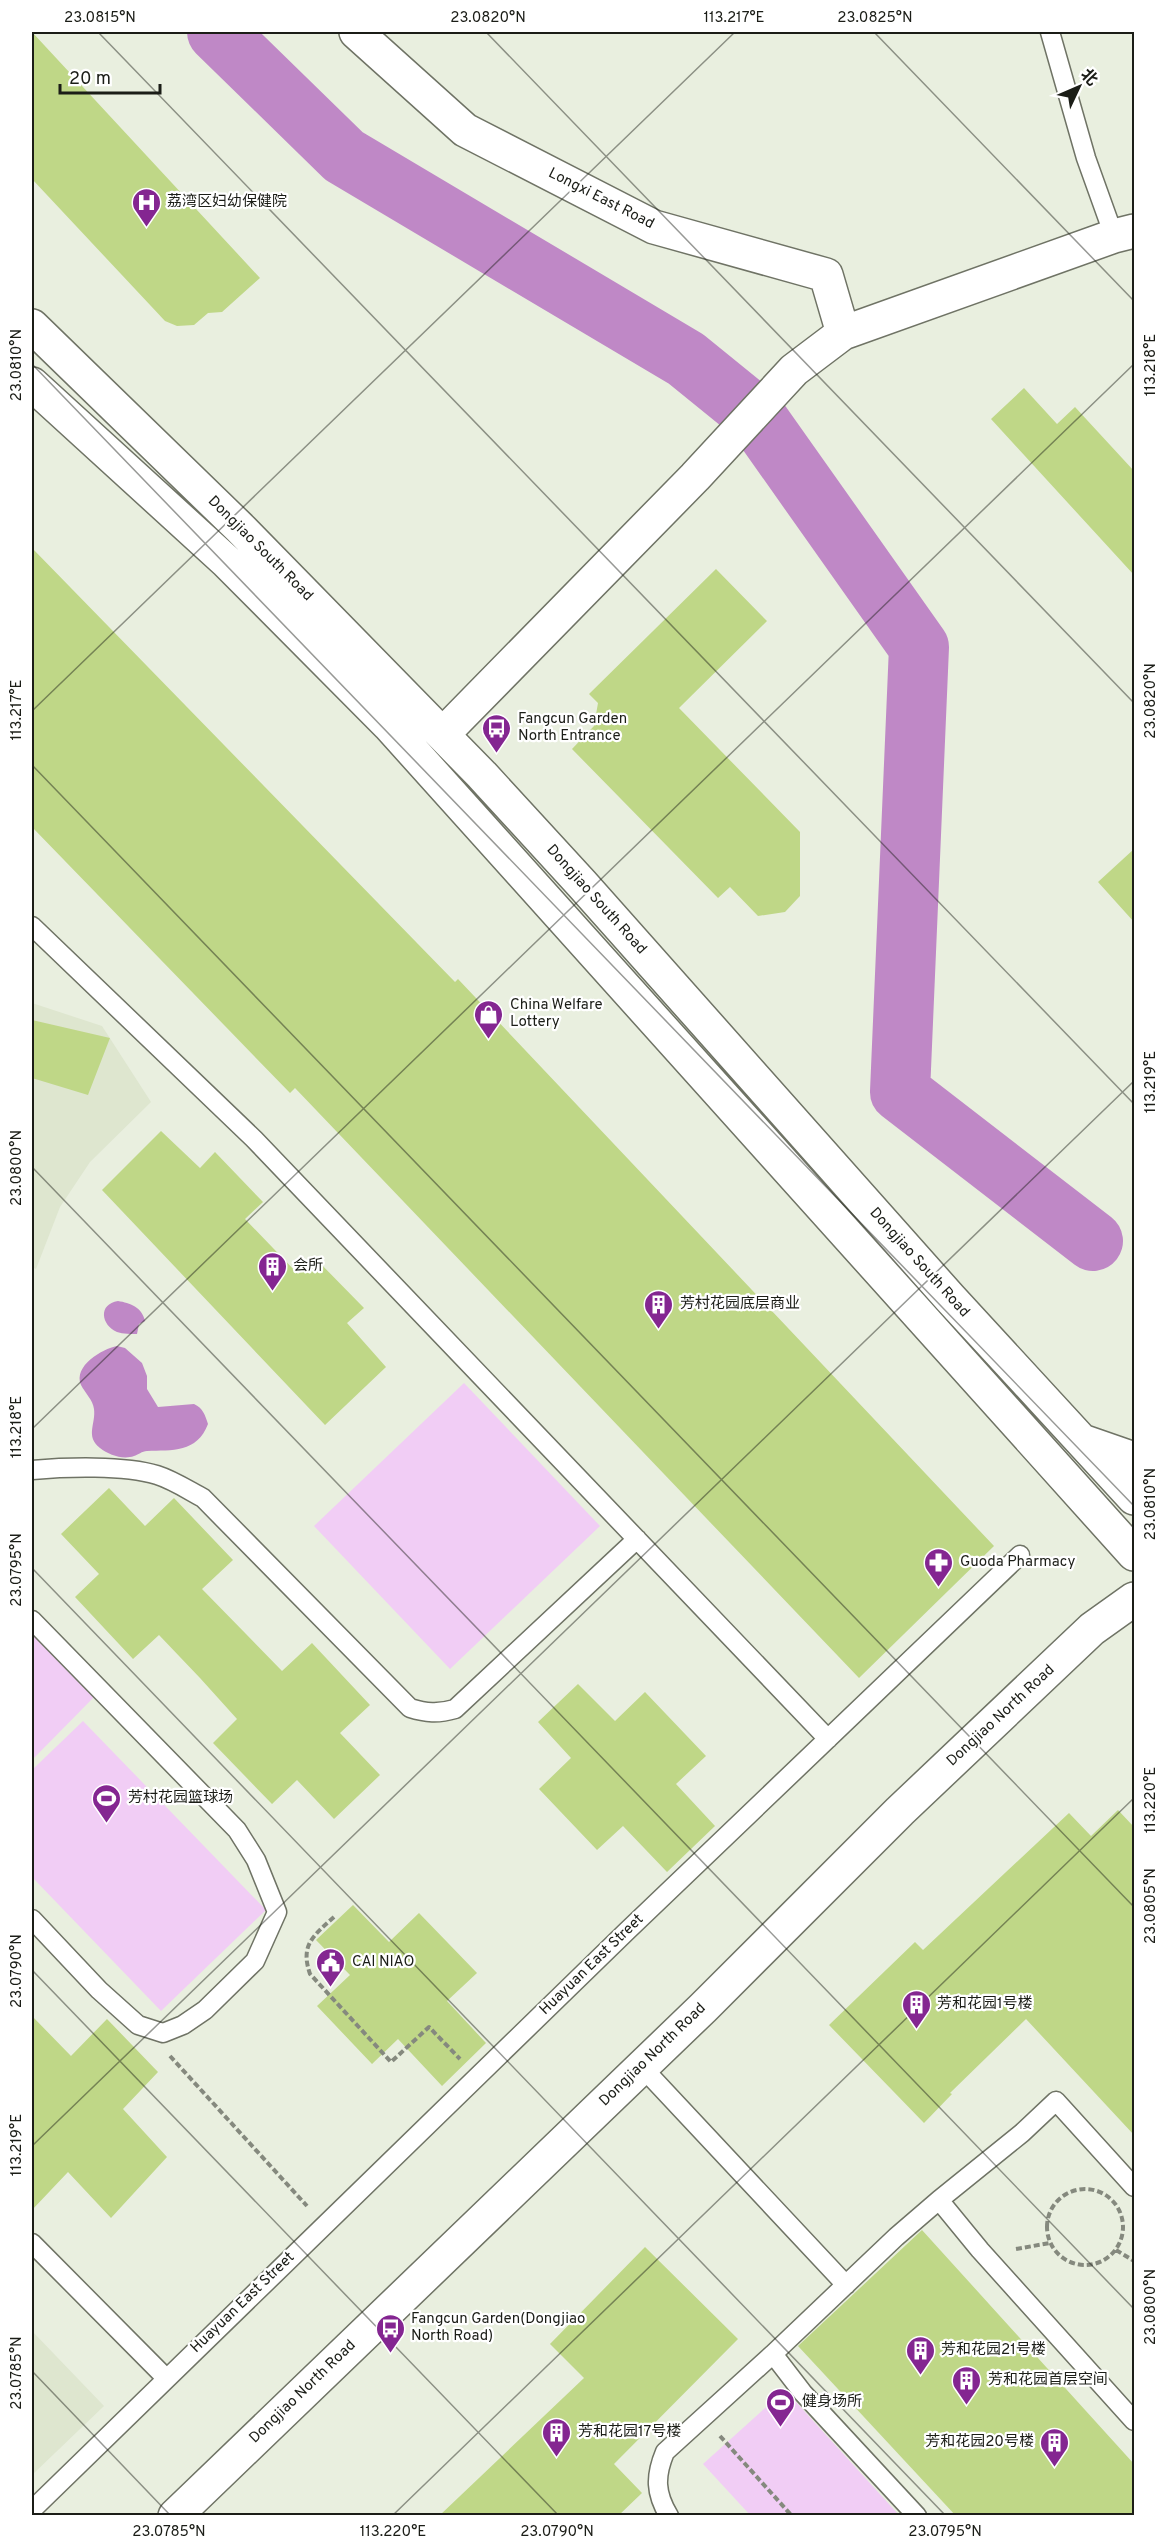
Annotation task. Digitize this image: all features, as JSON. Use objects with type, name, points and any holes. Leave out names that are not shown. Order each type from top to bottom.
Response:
[{"type":"street","name":"Longxi East Road","points":[[356,32],[465,130],[654,227],[826,275],[843,333]]},
{"type":"street","points":[[443,734],[695,477],[794,370],[843,333],[1124,233]]},
{"type":"street","name":"Dongjiao South Road","points":[[32,326],[240,528],[443,734],[582,884],[942,1290],[1134,1498]]},
{"type":"street","points":[[34,391],[226,562],[389,725],[1134,1554]]},
{"type":"street","points":[[1080,1440],[1134,1460]]},
{"type":"street","name":"Dongjiao North Road","points":[[175,2516],[703,2008],[909,1803],[1092,1629],[1134,1599]]},
{"type":"lane","points":[[1050,32],[1086,158],[1124,233]]},
{"type":"lane","points":[[32,926],[254,1139],[828,1738]]},
{"type":"lane","points":[[32,1470],[66,1468],[138,1471],[174,1482],[203,1498],[410,1708],[424,1712],[440,1713],[455,1709],[637,1539]]},
{"type":"lane","name":"Huayuan East Street","points":[[32,2510],[477,2076],[1020,1555]]},
{"type":"lane","points":[[32,1620],[237,1830],[256,1860],[277,1912],[255,1961],[205,2010],[183,2025],[163,2033],[138,2025],[99,1990],[32,1919]]},
{"type":"lane","points":[[641,2067],[846,2285]]},
{"type":"lane","points":[[669,2516],[660,2500],[657,2470],[664,2452],[939,2200],[1022,2133],[1056,2101],[1134,2187]]},
{"type":"lane","points":[[939,2200],[998,2270],[1134,2421]]},
{"type":"lane","points":[[32,2243],[166,2378]]},
{"type":"lane","points":[[773,2354],[803,2393],[917,2516]]},
{"type":"path","points":[[334,1917],[314,1935],[307,1949],[304,1959],[310,1974],[391,2062],[429,2027],[477,2076]]},
{"type":"path","points":[[163,2033],[168,2054],[324,2225]]},
{"type":"path","points":[[1083,2188],[1102,2192],[1113,2200],[1122,2215],[1124,2229],[1116,2250],[1103,2261],[1090,2265],[1075,2264],[1063,2258],[1050,2243],[1047,2227],[1049,2214],[1060,2197],[1070,2191],[1083,2188]]},
{"type":"path","points":[[998,2270],[1015,2249],[1050,2243]]},
{"type":"path","points":[[1116,2250],[1134,2261]]},
{"type":"path","points":[[703,2418],[792,2516]]},
{"type":"shaded area","points":[[32,1003],[102,1026],[151,1102],[90,1162],[60,1207],[36,1269],[32,1267]]},
{"type":"shaded area","points":[[118,1301],[131,1305],[141,1312],[145,1321],[139,1324],[137,1334],[117,1332],[105,1320],[107,1306]]},
{"type":"shaded area","points":[[117,1346],[125,1348],[142,1363],[147,1376],[147,1389],[158,1407],[194,1404],[202,1410],[208,1424],[197,1440],[183,1448],[145,1451],[125,1457],[116,1456],[100,1448],[93,1439],[93,1406],[81,1385],[81,1371],[97,1355]]},
{"type":"shaded area","points":[[464,1383],[600,1526],[450,1669],[314,1526]]},
{"type":"shaded area","points":[[32,1628],[97,1694],[32,1760]]},
{"type":"shaded area","name":"芳村花园篮球场","points":[[83,1721],[266,1910],[161,2011],[32,1877],[32,1770]]},
{"type":"shaded area","points":[[32,2331],[104,2406],[32,2475]]},
{"type":"shaded area","name":"健身场所","points":[[785,2390],[899,2515],[750,2515],[703,2464]]},
{"type":"building","name":"荔湾区妇幼保健院","points":[[32,32],[260,278],[222,312],[208,313],[194,325],[177,326],[165,321],[32,179]]},
{"type":"building","points":[[1024,388],[1057,424],[1075,407],[1134,471],[1134,575],[991,419]]},
{"type":"building","name":"芳村花园底层商业","points":[[32,548],[455,982],[458,979],[994,1546],[859,1678],[295,1088],[290,1093],[32,827]]},
{"type":"building","points":[[716,569],[767,621],[679,708],[800,832],[800,896],[785,912],[758,916],[730,887],[718,898],[572,749],[594,726],[598,703],[589,694]]},
{"type":"building","points":[[1134,849],[1134,922],[1098,882]]},
{"type":"building","points":[[32,1020],[110,1038],[88,1095],[32,1078]]},
{"type":"building","name":"会所","points":[[161,1131],[200,1168],[215,1152],[263,1202],[245,1219],[298,1274],[315,1258],[364,1308],[347,1323],[386,1367],[325,1425],[102,1190]]},
{"type":"building","points":[[109,1488],[145,1526],[174,1498],[233,1560],[202,1589],[282,1671],[312,1643],[370,1705],[340,1733],[380,1775],[334,1819],[297,1780],[272,1804],[213,1743],[237,1719],[200,1678],[159,1635],[133,1659],[75,1597],[99,1574],[61,1534]]},
{"type":"building","points":[[578,1684],[615,1721],[645,1692],[706,1756],[676,1784],[715,1826],[667,1872],[623,1826],[597,1850],[539,1789],[571,1758],[538,1722]]},
{"type":"building","points":[[1118,1810],[1134,1827],[1134,2135],[1026,2019],[950,2093],[952,2094],[924,2123],[829,2025],[915,1942],[923,1950],[1069,1813],[1091,1836]]},
{"type":"building","points":[[353,1905],[389,1942],[419,1913],[477,1973],[447,2001],[486,2043],[442,2086],[398,2039],[372,2064],[317,2006],[350,1975],[316,1940]]},
{"type":"building","points":[[32,2016],[71,2056],[107,2019],[158,2072],[123,2109],[167,2157],[111,2218],[68,2172],[32,2210]]},
{"type":"building","name":"芳和花园首层空间","points":[[922,2230],[1134,2464],[1134,2516],[956,2516],[798,2346]]},
{"type":"building","points":[[645,2247],[738,2339],[614,2464],[642,2493],[618,2516],[439,2516],[584,2378],[550,2344]]},
{"type":"waterway","points":[[217,32],[344,156],[686,359],[755,415],[919,647],[900,1092],[1093,1241]]},
{"type":"place","name":"荔湾区妇幼保健院","points":[[146,228]]},
{"type":"place","name":"Fangcun Garden North Entrance","points":[[497,754]]},
{"type":"place","name":"China Welfare Lottery","points":[[489,1040]]},
{"type":"place","name":"会所","points":[[272,1292]]},
{"type":"place","name":"芳村花园底层商业","points":[[659,1330]]},
{"type":"place","name":"Guoda Pharmacy","points":[[939,1588]]},
{"type":"place","name":"芳村花园篮球场","points":[[107,1824]]},
{"type":"place","name":"CAI NIAO","points":[[331,1988]]},
{"type":"place","name":"芳和花园1号楼","points":[[916,2030]]},
{"type":"place","name":"Fangcun Garden(Dongjiao North Road)","points":[[390,2354]]},
{"type":"place","name":"芳和花园21号楼","points":[[920,2376]]},
{"type":"place","name":"芳和花园首层空间","points":[[967,2406]]},
{"type":"place","name":"健身场所","points":[[781,2428]]},
{"type":"place","name":"芳和花园17号楼","points":[[557,2458]]},
{"type":"place","name":"芳和花园20号楼","points":[[1055,2468]]}]
